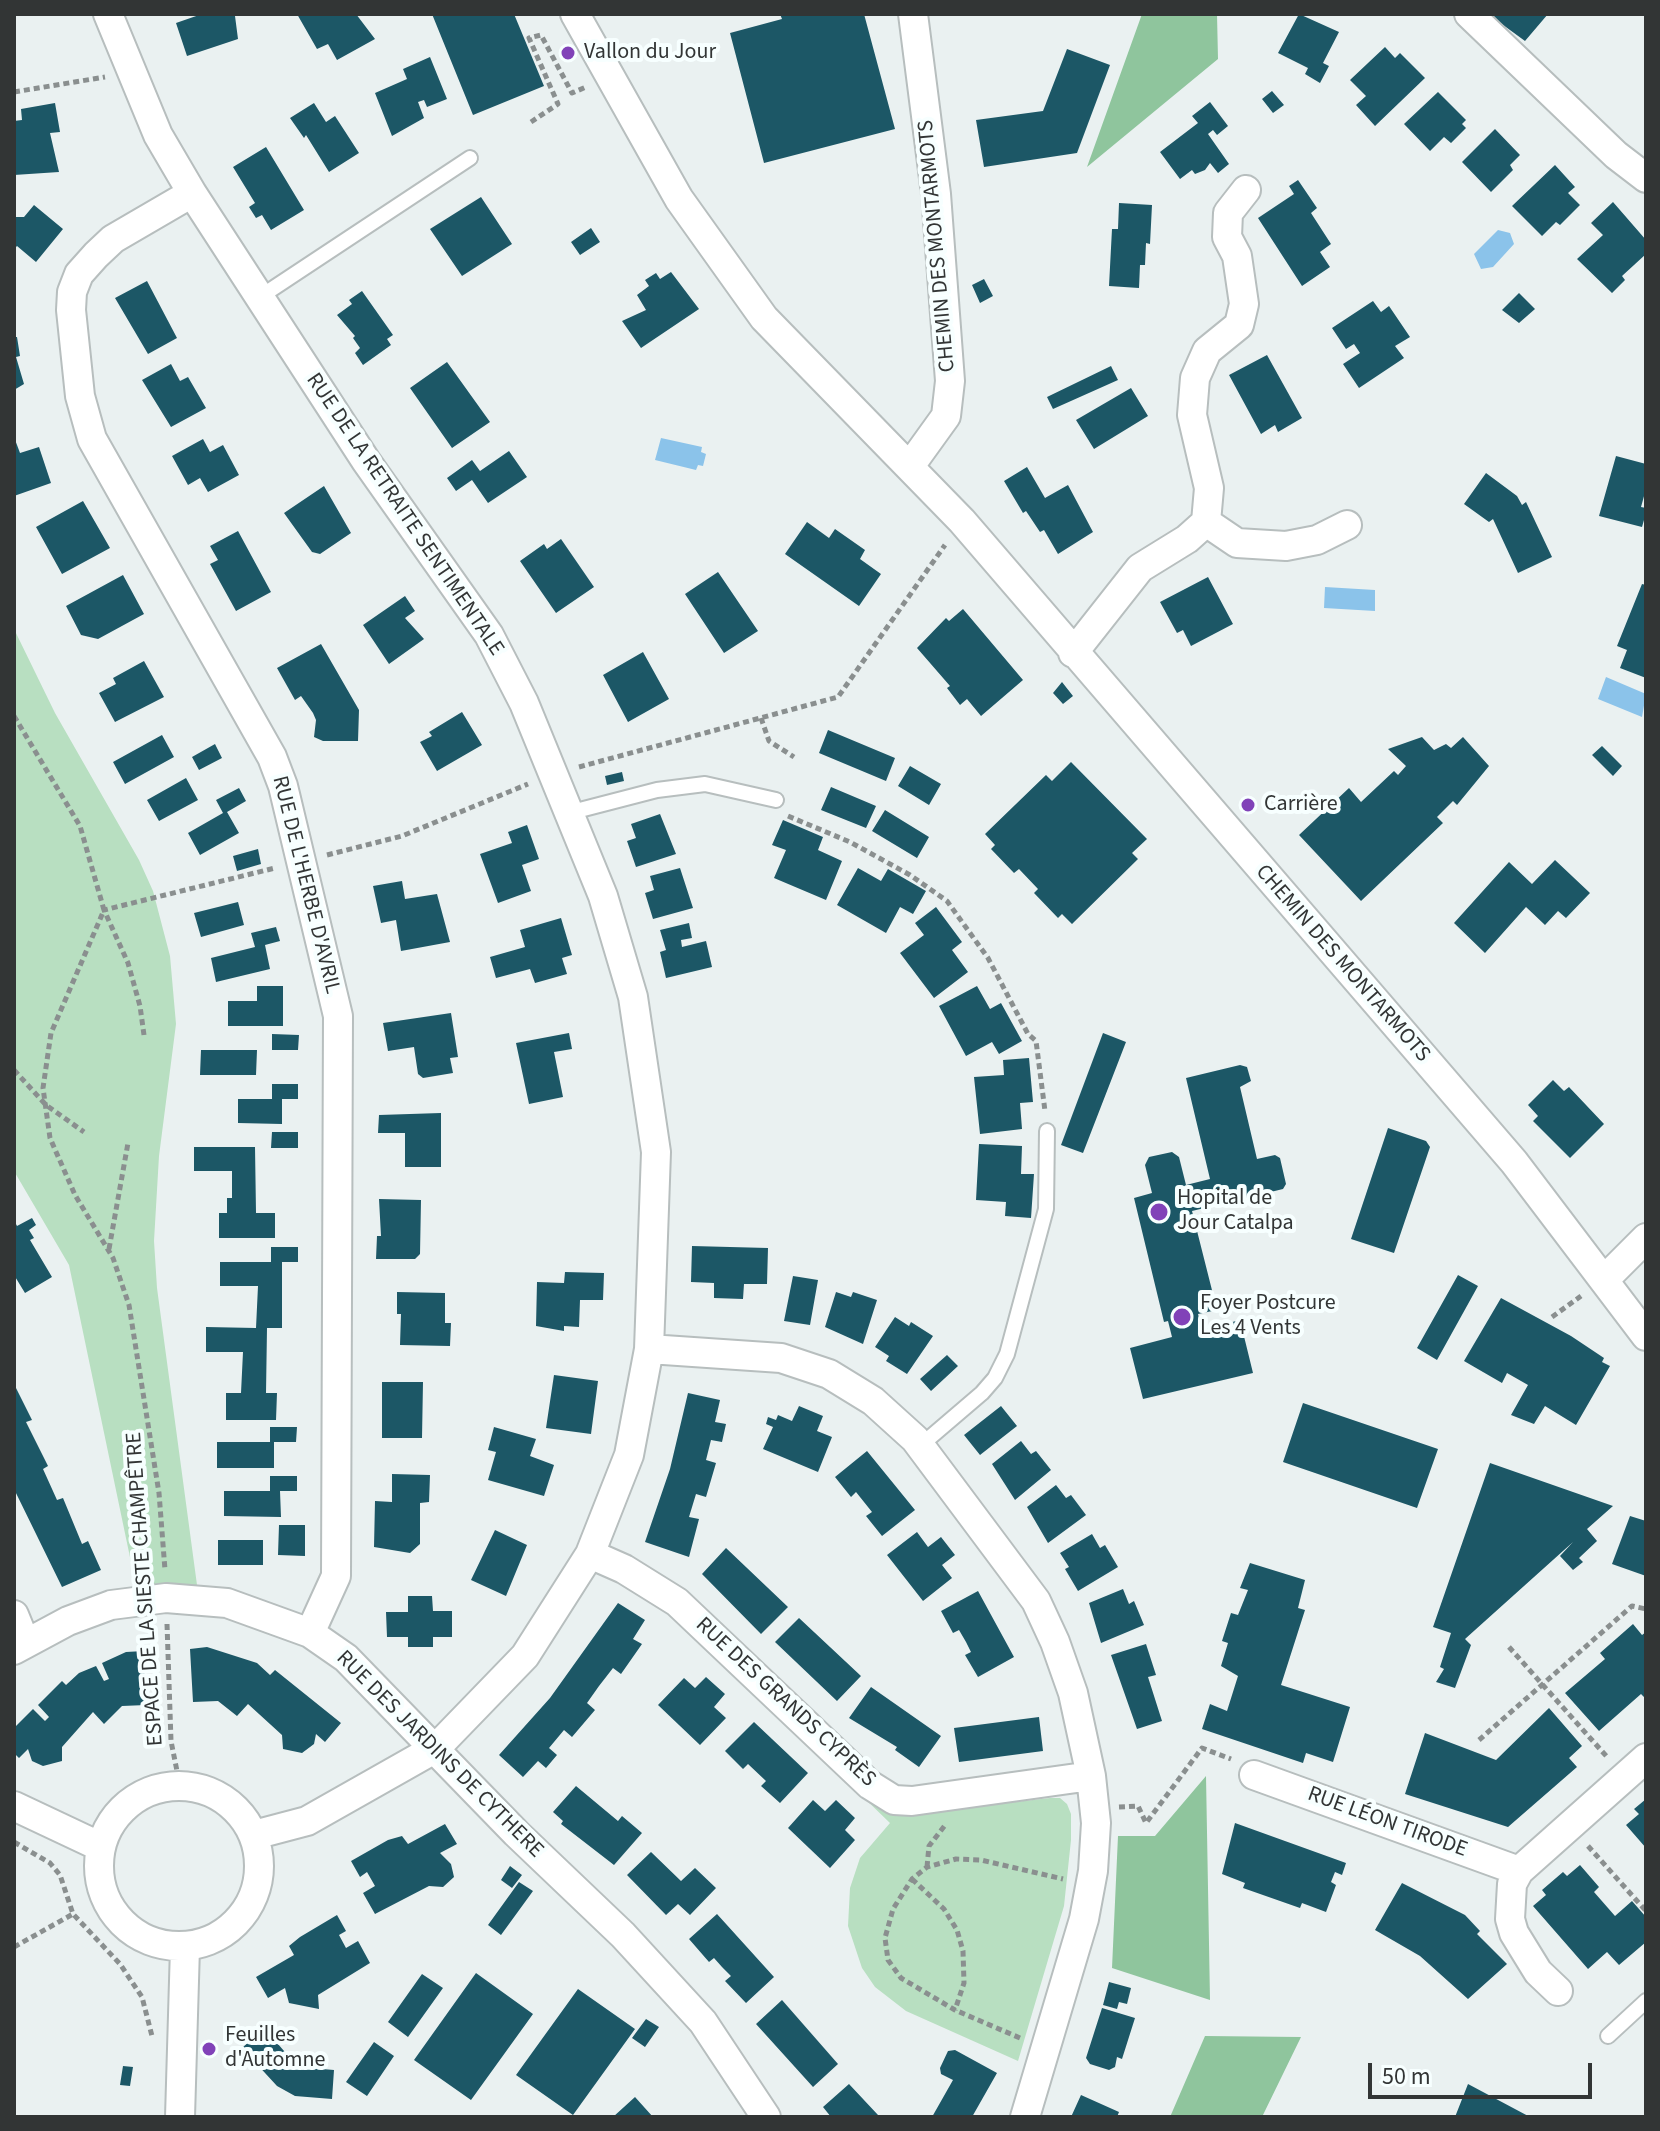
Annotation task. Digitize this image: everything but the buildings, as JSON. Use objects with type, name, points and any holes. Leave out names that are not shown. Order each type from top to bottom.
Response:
[{"type":"street","name":"RUE DE LA RETRAITE SENTIMENTALE","points":[[108,14],[158,135],[192,193],[366,461],[489,635],[524,703],[572,812],[603,896],[633,997],[656,1152],[649,1349],[629,1455],[590,1554],[525,1656],[436,1748],[307,1821],[254,1835]]},
{"type":"street","name":"CHEMIN DES MONTARMOTS","points":[[575,14],[607,77],[679,199],[764,318],[962,521],[1514,1162],[1646,1336]]},
{"type":"street","name":"CHEMIN DES MONTARMOTS","points":[[910,466],[946,416],[950,381],[936,194],[920,45],[913,14]]},
{"type":"street","points":[[1469,14],[1616,155],[1646,178]]},
{"type":"street","points":[[1073,653],[1140,568],[1187,539],[1206,522],[1209,488],[1192,415],[1195,378],[1207,351],[1239,325],[1244,304],[1237,256],[1227,237],[1227,225],[1228,213],[1246,190]]},
{"type":"street","name":"RUE DE L'HERBE D'AVRIL","points":[[192,193],[113,239],[96,255],[79,274],[72,292],[71,310],[80,396],[92,439],[272,757],[283,786],[338,1016],[336,1576],[310,1633]]},
{"type":"street","points":[[1206,522],[1237,543],[1286,546],[1317,540],[1347,525]]},
{"type":"street","points":[[1605,1279],[1646,1238]]},
{"type":"street","points":[[649,1349],[781,1358],[829,1374],[873,1401],[920,1446],[1036,1601],[1073,1693],[1095,1808],[1091,1885],[1048,2049],[1025,2117]]},
{"type":"street","name":"RUE DES GRANDS CYPRÈS","points":[[590,1554],[624,1569],[677,1602],[870,1785],[894,1800],[912,1801],[1091,1776]]},
{"type":"street","name":"RUE DES JARDINS DE CYTHERE","points":[[19,1646],[111,1605],[166,1598],[227,1603],[310,1633],[346,1658],[516,1833],[623,1935],[703,2022],[766,2117]]},
{"type":"street","points":[[14,1615],[19,1646]]},
{"type":"street","points":[[1558,1991],[1538,1972],[1514,1933],[1510,1919],[1512,1884],[1519,1871],[1646,1758]]},
{"type":"street","name":"RUE LÉON TIRODE","points":[[1254,1775],[1519,1871]]},
{"type":"street","points":[[180,1786],[203,1789],[225,1799],[242,1815],[254,1835],[259,1873],[248,1908],[231,1928],[210,1941],[185,1947],[160,1945],[136,1935],[117,1919],[104,1897],[98,1872],[101,1847],[111,1822],[130,1802],[154,1789],[180,1786]]},
{"type":"street","points":[[14,1806],[101,1847]]},
{"type":"street","points":[[180,2117],[185,1947]]},
{"type":"lane","points":[[260,297],[470,158]]},
{"type":"lane","points":[[572,812],[657,790],[692,785],[735,789],[776,800]]},
{"type":"lane","points":[[920,1446],[982,1393],[1007,1354],[1046,1209],[1047,1131]]},
{"type":"lane","points":[[1608,2036],[1646,2001]]},
{"type":"path","points":[[531,122],[558,104],[529,38],[541,35],[572,93],[607,77]]},
{"type":"path","points":[[14,92],[130,73]]},
{"type":"path","points":[[14,716],[80,826],[104,910],[128,963],[144,1035]]},
{"type":"path","points":[[761,718],[769,741],[794,757]]},
{"type":"path","points":[[776,800],[782,813],[850,842],[910,875],[947,901],[988,958],[1028,1034],[1036,1041],[1047,1131]]},
{"type":"path","name":"ESPACE DE LA SIESTE CHAMPÊTRE","points":[[104,910],[51,1033],[43,1088],[50,1138],[75,1195],[109,1250],[129,1305],[144,1382],[159,1493],[171,1741],[180,1786]]},
{"type":"path","points":[[14,1070],[46,1105],[84,1132]]},
{"type":"path","points":[[109,1250],[128,1143]]},
{"type":"path","points":[[1479,1740],[1632,1606],[1646,1609]]},
{"type":"path","points":[[1509,1647],[1625,1777]]},
{"type":"path","points":[[1095,1808],[1138,1806],[1146,1823],[1202,1748],[1243,1764],[1254,1775]]},
{"type":"path","points":[[927,1867],[929,1846],[949,1818],[952,1796]]},
{"type":"path","points":[[1571,1826],[1646,1911]]},
{"type":"path","points":[[14,1842],[50,1863],[60,1875],[73,1914],[131,1979],[142,1997],[152,2039]]},
{"type":"path","points":[[1048,2049],[955,2010],[901,1978],[888,1960],[885,1938],[893,1909],[912,1879],[927,1867],[956,1859],[981,1860],[1091,1885]]},
{"type":"path","points":[[912,1879],[944,1909],[957,1930],[964,1983],[955,2010]]},
{"type":"path","points":[[14,1947],[73,1914]]},
{"type":"green space","points":[[1142,14],[1217,14],[1218,59],[1087,167]]},
{"type":"green space","points":[[14,629],[55,713],[139,860],[153,891],[170,956],[176,1024],[159,1156],[154,1241],[157,1288],[197,1585],[136,1586],[69,1265],[14,1171]]},
{"type":"green space","points":[[1206,1776],[1210,2000],[1112,1968],[1118,1836],[1155,1836]]},
{"type":"green space","points":[[860,1794],[909,1814],[1050,1798],[1060,1798],[1067,1804],[1071,1814],[1071,1840],[1064,1906],[1018,2061],[906,2011],[875,1987],[862,1968],[848,1926],[850,1888],[860,1858],[890,1823]]},
{"type":"green space","points":[[1205,2036],[1301,2037],[1262,2117],[1170,2117]]},
{"type":"water","points":[[1498,230],[1510,233],[1514,244],[1493,267],[1481,269],[1474,254]]},
{"type":"water","points":[[661,438],[702,447],[701,452],[706,454],[703,466],[698,465],[696,470],[655,460]]},
{"type":"water","points":[[1325,587],[1375,590],[1375,611],[1324,608]]},
{"type":"water","points":[[1606,677],[1646,694],[1642,717],[1598,699]]},
{"type":"place","name":"Vallon du Jour","points":[[568,53]]},
{"type":"place","name":"Carrière","points":[[1248,805]]},
{"type":"place","name":"Hopital de Jour Catalpa","points":[[1159,1212]]},
{"type":"place","name":"Foyer Postcure Les 4 Vents","points":[[1182,1317]]},
{"type":"place","name":"Feuilles d'Automne","points":[[209,2049]]}]
